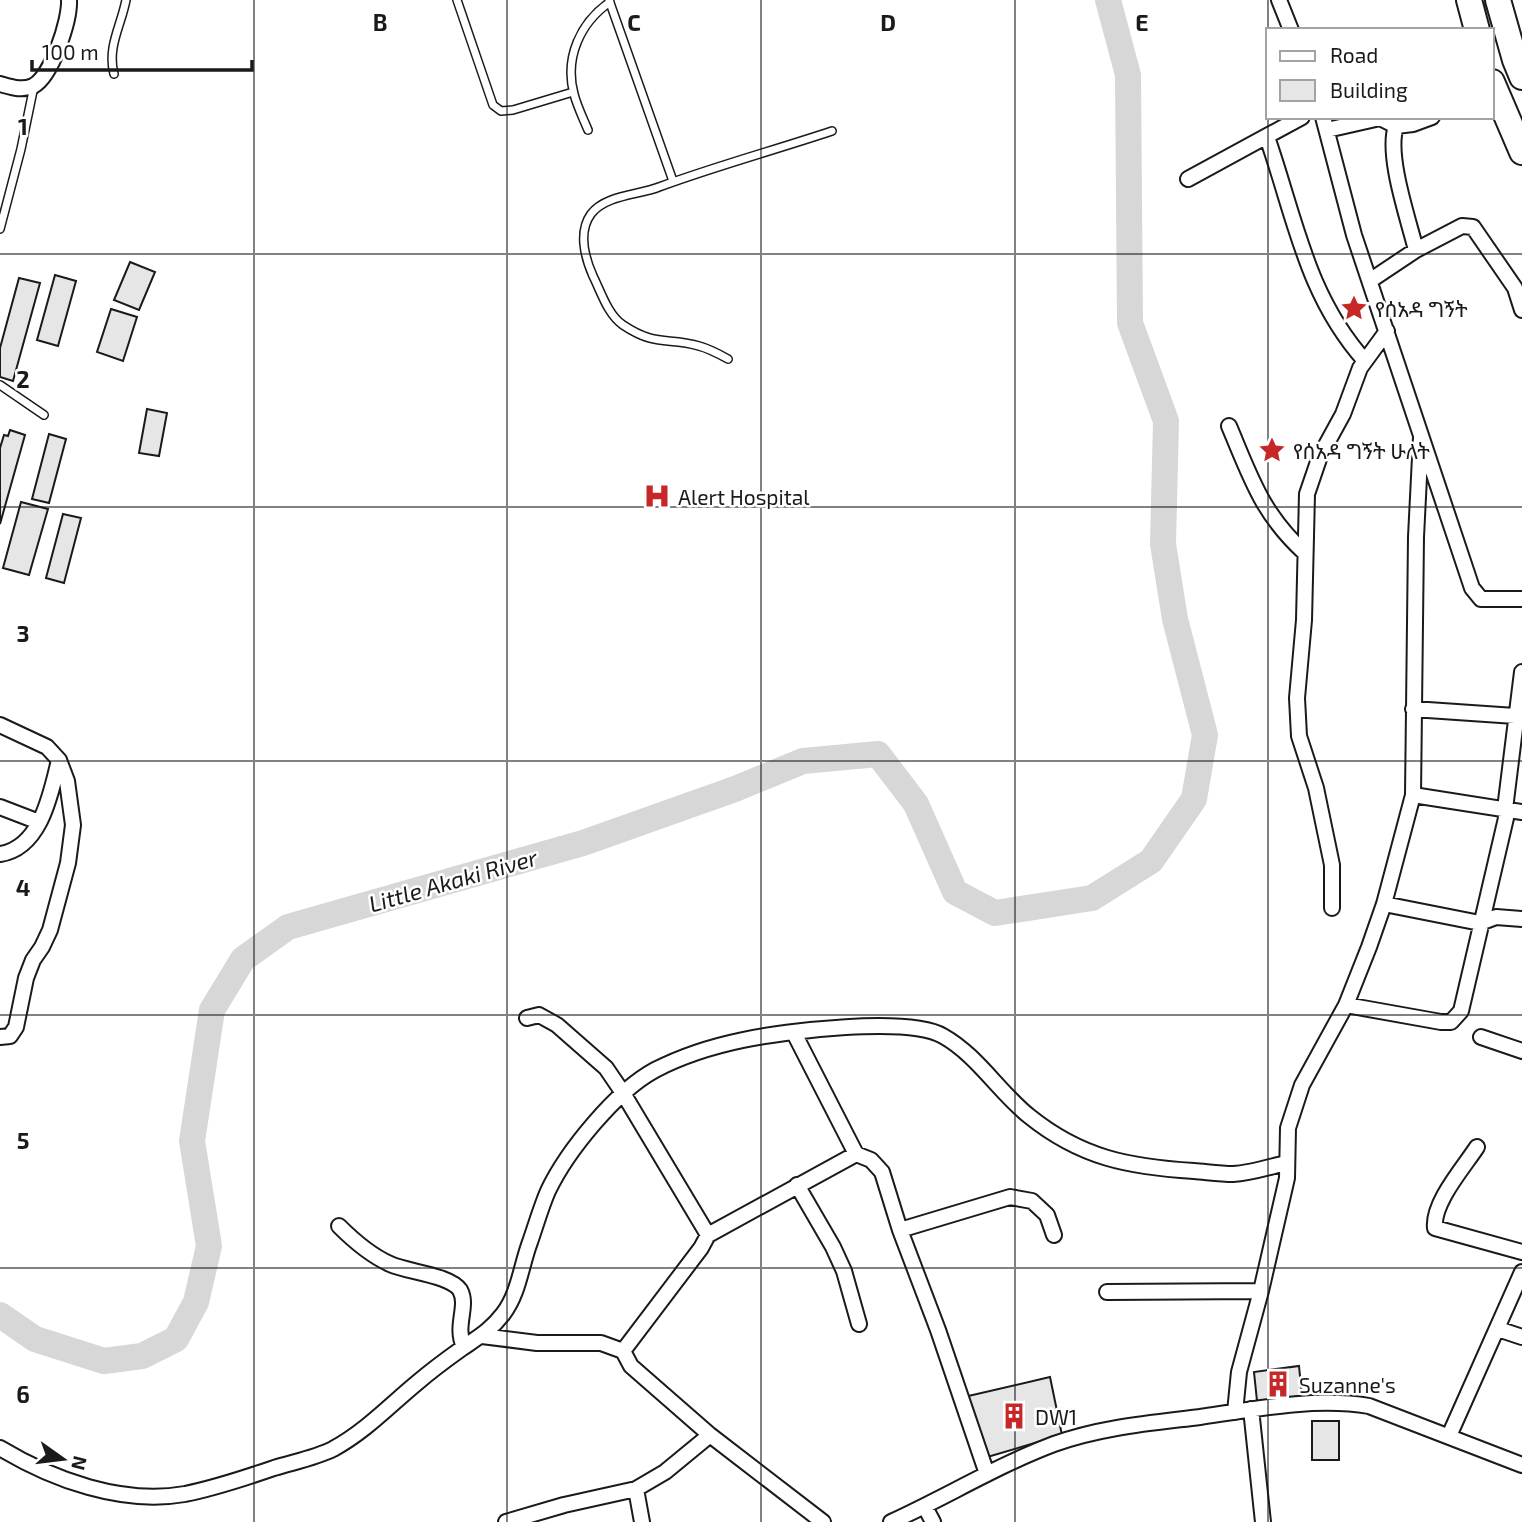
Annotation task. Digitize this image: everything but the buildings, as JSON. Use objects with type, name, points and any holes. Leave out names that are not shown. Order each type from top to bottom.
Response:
[{"type":"highway","points":[[1469,0],[1476,28]]},
{"type":"highway","points":[[1498,0],[1522,77]]},
{"type":"highway","points":[[1494,87],[1522,152]]},
{"type":"street","points":[[0,84],[18,89],[34,85],[45,73],[60,41],[69,12],[69,0]]},
{"type":"street","points":[[1279,0],[1290,28]]},
{"type":"street","points":[[1188,179],[1298,119]]},
{"type":"street","points":[[1371,119],[1325,124],[1354,235],[1472,588],[1481,599],[1522,599]]},
{"type":"street","points":[[1382,119],[1396,126],[1427,119]]},
{"type":"street","points":[[1396,126],[1393,155],[1416,250]]},
{"type":"street","points":[[1267,136],[1284,185],[1296,236],[1312,277],[1338,328],[1365,361]]},
{"type":"street","points":[[1371,280],[1416,250],[1462,226],[1473,227],[1515,288],[1522,310]]},
{"type":"street","points":[[1332,908],[1332,864],[1316,788],[1299,736],[1297,698],[1304,620],[1307,494],[1320,456],[1343,414],[1365,361],[1387,331]]},
{"type":"street","points":[[1229,426],[1253,485],[1273,520],[1305,553]]},
{"type":"street","points":[[1234,1412],[1239,1372],[1287,1178],[1288,1128],[1302,1084],[1346,1005],[1384,904],[1413,795],[1416,537],[1421,437]]},
{"type":"street","points":[[1346,1005],[1441,1022],[1451,1022],[1461,1011],[1506,817],[1515,716],[1522,672]]},
{"type":"street","points":[[1413,709],[1515,716]]},
{"type":"street","points":[[0,725],[47,747],[58,760],[68,781],[73,825],[68,863],[50,930],[26,978],[16,1027],[10,1036],[0,1037]]},
{"type":"street","points":[[0,854],[11,852],[29,838],[40,822],[58,760]]},
{"type":"street","points":[[1413,795],[1522,812]]},
{"type":"street","points":[[0,807],[40,822]]},
{"type":"street","points":[[1384,904],[1480,923],[1496,917],[1522,919]]},
{"type":"street","points":[[527,1018],[539,1016],[557,1025],[606,1068],[708,1235]]},
{"type":"street","points":[[0,1448],[24,1462],[87,1486],[134,1497],[183,1494],[330,1451],[369,1426],[416,1384],[482,1336],[505,1313],[518,1285],[528,1247],[549,1189],[580,1140],[623,1093],[653,1071],[685,1057],[744,1040],[794,1033],[899,1027],[924,1030],[942,1035],[1028,1115],[1075,1147],[1140,1167],[1235,1174],[1286,1163]]},
{"type":"street","points":[[794,1033],[856,1154],[871,1160],[882,1172],[986,1474]]},
{"type":"street","points":[[1481,1037],[1522,1052]]},
{"type":"street","points":[[1477,1147],[1441,1201],[1434,1222],[1435,1228],[1522,1252]]},
{"type":"street","points":[[623,1352],[708,1235],[856,1154]]},
{"type":"street","points":[[797,1185],[844,1271],[859,1324]]},
{"type":"street","points":[[900,1230],[1010,1197],[1032,1201],[1047,1215],[1054,1235]]},
{"type":"street","points":[[339,1226],[354,1241],[393,1265],[458,1286],[464,1298],[459,1336],[464,1347]]},
{"type":"street","points":[[1449,1436],[1522,1272]]},
{"type":"street","points":[[1107,1292],[1261,1291]]},
{"type":"street","points":[[1498,1329],[1522,1336]]},
{"type":"street","points":[[482,1336],[537,1343],[601,1343],[623,1352],[631,1367],[710,1435],[823,1522]]},
{"type":"street","points":[[891,1522],[986,1474],[1088,1432],[1251,1409],[1345,1402],[1369,1406],[1522,1465]]},
{"type":"street","points":[[1251,1409],[1263,1522]]},
{"type":"street","points":[[506,1522],[635,1489],[666,1472],[710,1435]]},
{"type":"street","points":[[635,1489],[642,1522]]},
{"type":"street","points":[[925,1507],[933,1522]]},
{"type":"lane","points":[[114,74],[111,61],[114,40],[126,0]]},
{"type":"lane","points":[[457,0],[493,105],[501,111],[513,110],[573,92]]},
{"type":"lane","points":[[588,130],[573,92],[572,51],[582,30],[596,12],[610,1],[673,181]]},
{"type":"lane","points":[[0,229],[34,85]]},
{"type":"lane","points":[[729,359],[697,345],[654,341],[620,323],[606,303],[588,266],[584,233],[589,216],[597,208],[673,181],[832,131]]},
{"type":"lane","points":[[0,385],[44,415]]},
{"type":"waterway","name":"Little Akaki River","points":[[0,1315],[35,1339],[104,1361],[142,1356],[176,1339],[196,1302],[209,1246],[192,1141],[212,1010],[243,959],[288,927],[583,843],[735,789],[803,761],[878,754],[916,804],[955,892],[995,913],[1092,898],[1151,861],[1194,799],[1205,735],[1175,619],[1163,544],[1166,421],[1130,323],[1128,75],[1108,0]]},
{"type":"place","name":"የሰአዳ ግኝት","points":[[1354,308]]},
{"type":"place","name":"የሰአዳ ግኝት ሁለት","points":[[1272,450]]},
{"type":"place","name":"Alert Hospital","points":[[657,496]]},
{"type":"place","name":"Suzanne's","points":[[1278,1384]]},
{"type":"place","name":"DW1","points":[[1014,1416]]}]
